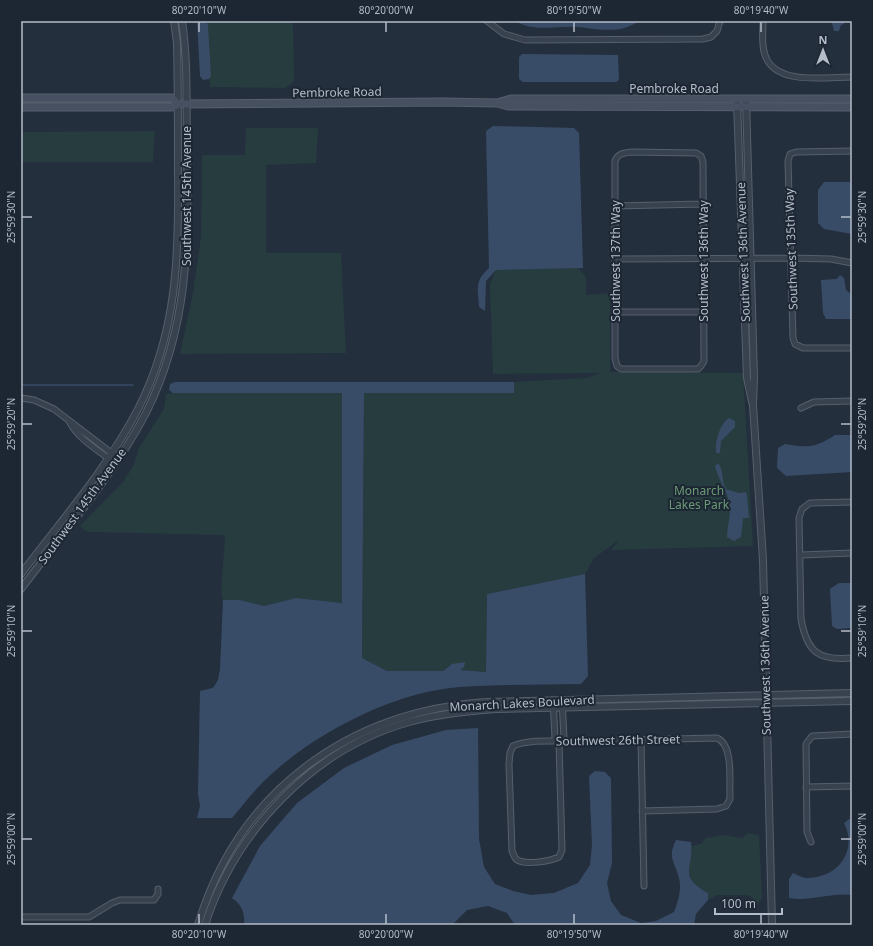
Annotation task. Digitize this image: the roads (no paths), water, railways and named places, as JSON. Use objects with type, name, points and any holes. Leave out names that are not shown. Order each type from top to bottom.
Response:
[{"type":"main road","name":"Pembroke Road","points":[[21,98],[172,98],[178,104]]},
{"type":"main road","name":"Pembroke Road","points":[[496,103],[511,99],[852,99]]},
{"type":"main road","name":"Pembroke Road","points":[[21,107],[172,107],[178,104],[496,103],[508,106],[852,107]]},
{"type":"street","name":"Southwest 145th Avenue","points":[[21,574],[108,458],[138,409],[150,382],[169,323],[174,296],[179,239],[177,44],[174,21]]},
{"type":"street","name":"Southwest 145th Avenue","points":[[21,589],[118,458],[145,413],[158,385],[177,327],[182,299],[188,236],[187,104],[185,41],[182,21]]},
{"type":"street","points":[[487,21],[504,34],[514,38],[534,40],[682,40],[712,37],[717,31],[720,21]]},
{"type":"street","points":[[762,21],[764,49],[767,59],[773,68],[783,75],[792,77],[852,77]]},
{"type":"street","name":"Southwest 136th Avenue","points":[[737,99],[744,258],[747,378],[753,406]]},
{"type":"street","name":"Southwest 136th Avenue","points":[[746,99],[754,377],[753,406],[763,560],[772,925]]},
{"type":"street","name":"Southwest 135th Way","points":[[852,151],[796,152],[790,154],[793,338],[795,344],[803,348],[852,348]]},
{"type":"street","name":"Southwest 137th Way","points":[[701,156],[696,153],[632,152],[617,156],[615,161],[614,206],[615,358],[617,366],[621,369],[698,369],[701,366]]},
{"type":"street","name":"Southwest 136th Way","points":[[701,156],[703,162],[704,361],[701,366]]},
{"type":"street","points":[[614,206],[703,204]]},
{"type":"street","points":[[615,259],[791,258],[831,259],[852,263]]},
{"type":"street","points":[[615,312],[703,312]]},
{"type":"street","points":[[21,398],[34,400],[54,409],[69,421],[79,426],[95,442],[112,452],[118,458]]},
{"type":"street","points":[[802,408],[814,402],[852,402]]},
{"type":"street","points":[[69,421],[74,430],[84,441],[108,458],[118,458]]},
{"type":"street","points":[[852,502],[810,503],[802,509],[799,518],[801,555],[801,619],[804,634],[810,648],[827,658],[852,658]]},
{"type":"street","points":[[801,555],[852,553]]},
{"type":"street","name":"Monarch Lakes Boulevard","points":[[198,925],[205,900],[220,867],[249,823],[264,805],[305,767],[334,747],[361,732],[390,721],[440,707],[464,703],[852,693]]},
{"type":"street","points":[[553,700],[554,732],[555,738],[559,742],[564,738],[562,700]]},
{"type":"street","points":[[454,713],[456,708],[495,705],[505,701]]},
{"type":"street","name":"Monarch Lakes Boulevard","points":[[205,925],[212,903],[228,870],[255,828],[284,795],[310,774],[339,754],[365,740],[409,722],[454,713],[496,709],[563,709],[852,701]]},
{"type":"street","points":[[554,732],[564,731]]},
{"type":"street","points":[[811,842],[807,832],[805,752],[808,739],[818,735],[852,734]]},
{"type":"street","name":"Southwest 26th Street","points":[[559,742],[562,850],[559,857],[551,861],[521,862],[515,858],[512,851],[509,764],[510,753],[513,746],[521,743],[559,742],[718,738],[724,741],[728,750],[730,792],[730,799],[726,806],[717,809],[642,811]]},
{"type":"street","points":[[640,740],[644,886]]},
{"type":"street","points":[[806,787],[852,786]]},
{"type":"street","points":[[21,917],[89,916],[120,900],[154,900],[158,894],[158,888]]},
{"type":"water","points":[[197,21],[207,21],[208,26],[211,76],[209,79],[203,80],[200,76]]},
{"type":"water","points":[[515,21],[640,21],[625,28],[600,30],[579,27],[538,28],[523,25]]},
{"type":"water","points":[[835,21],[843,21],[844,24],[841,25],[839,31],[834,31],[832,23]]},
{"type":"water","points":[[522,54],[618,55],[619,80],[616,82],[523,82],[519,79],[519,57]]},
{"type":"water","points":[[493,126],[574,128],[579,133],[583,268],[496,270],[486,281],[485,311],[479,307],[478,286],[481,277],[489,268],[486,131]]},
{"type":"water","points":[[824,182],[852,182],[852,234],[824,229],[818,223],[818,190]]},
{"type":"water","points":[[840,275],[844,278],[846,290],[852,295],[852,319],[826,319],[823,313],[821,280],[837,279]]},
{"type":"water","points":[[175,382],[514,382],[514,393],[364,393],[362,658],[387,671],[443,671],[452,664],[465,662],[464,667],[460,670],[486,672],[487,594],[585,574],[588,676],[581,684],[459,687],[407,697],[354,719],[304,748],[263,782],[232,818],[197,818],[200,806],[198,794],[200,691],[213,688],[218,680],[220,669],[223,600],[240,600],[264,606],[296,598],[342,603],[342,393],[173,393],[169,390],[170,384]]},
{"type":"water","points":[[729,418],[735,421],[735,427],[721,441],[720,452],[718,454],[716,452],[717,438],[723,424]]},
{"type":"water","points":[[835,435],[852,435],[852,472],[786,476],[777,468],[778,448],[785,444],[811,446]]},
{"type":"water","points":[[718,463],[726,489],[739,493],[746,492],[747,496],[749,518],[743,518],[741,537],[734,541],[727,537],[730,506],[715,466]]},
{"type":"water","points":[[839,583],[852,583],[852,628],[837,629],[832,626],[830,589]]},
{"type":"water","points":[[478,728],[479,839],[484,867],[495,884],[513,891],[531,895],[554,893],[578,883],[590,865],[592,845],[589,776],[595,771],[605,772],[611,778],[612,863],[607,883],[611,901],[621,915],[641,923],[656,921],[674,912],[680,887],[679,878],[672,856],[673,846],[676,840],[691,842],[690,876],[698,887],[708,893],[708,900],[696,914],[694,925],[515,925],[507,913],[488,906],[467,910],[452,925],[244,925],[242,910],[238,903],[232,898],[260,846],[297,803],[344,768],[392,745],[446,730]]},
{"type":"water","points":[[852,817],[852,895],[844,894],[804,899],[789,898],[789,879],[793,873],[805,878],[818,877],[836,868],[842,861],[847,853],[848,843],[848,833],[844,823]]},
{"type":"waterway","points":[[21,385],[133,385]]},
{"type":"park label","name":"Monarch Lakes Park","points":[[699,497]]}]
